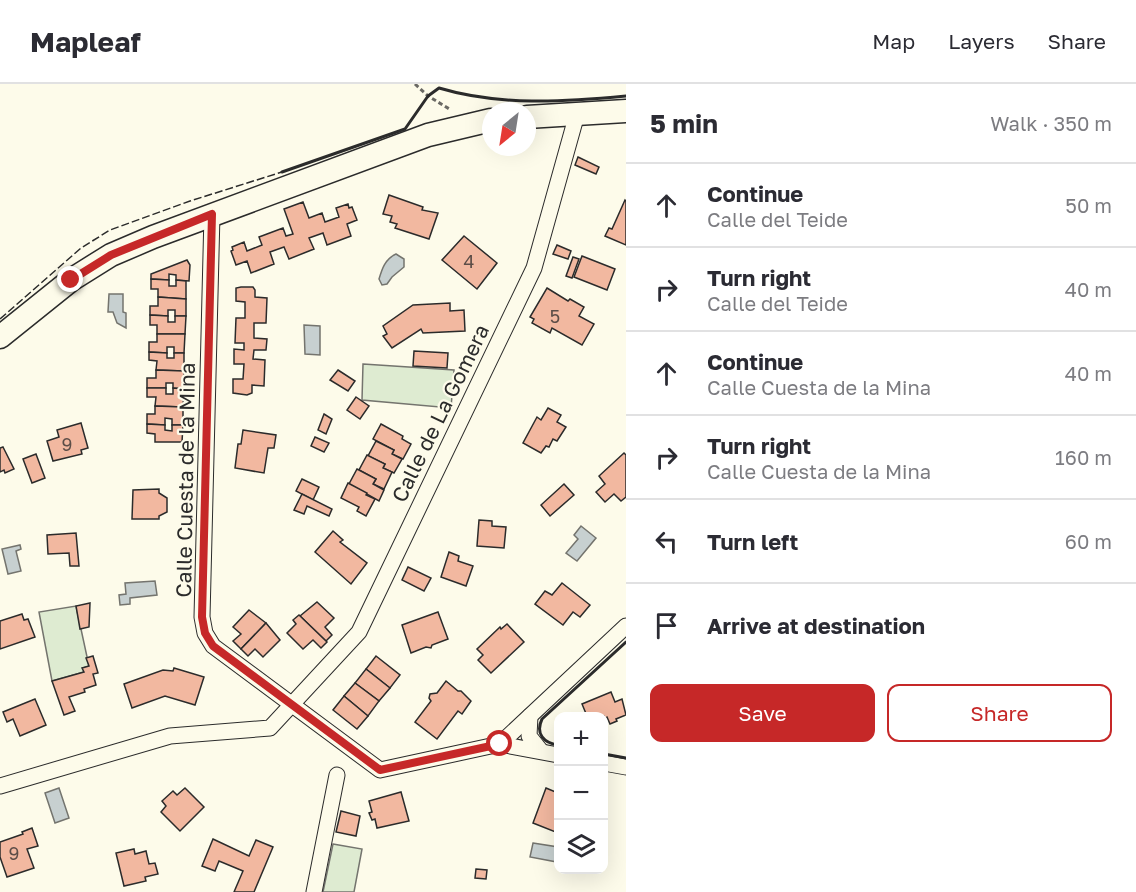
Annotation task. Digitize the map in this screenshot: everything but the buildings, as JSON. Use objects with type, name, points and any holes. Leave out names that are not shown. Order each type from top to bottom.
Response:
[{"type":"main road","points":[[536,116],[626,111]]},
{"type":"main road","points":[[0,337],[71,280],[111,255],[212,214],[428,135],[482,122]]},
{"type":"street","name":"Calle de La Gomera","points":[[0,786],[170,736],[270,728],[359,632],[534,268],[577,114]]},
{"type":"street","name":"Calle Cuesta de la Mina","points":[[212,214],[202,617],[205,633],[213,646],[380,770],[500,744]]},
{"type":"street","points":[[500,744],[626,626]]},
{"type":"street","points":[[530,716],[529,736],[542,751]]},
{"type":"street","points":[[500,744],[554,754]]},
{"type":"street","points":[[608,764],[626,767]]},
{"type":"street","points":[[314,892],[337,775]]},
{"type":"path","points":[[415,84],[428,96],[482,122]]},
{"type":"green space","points":[[363,364],[454,370],[451,408],[362,400]]},
{"type":"green space","points":[[76,606],[89,666],[83,668],[84,672],[52,681],[39,612]]},
{"type":"green space","points":[[333,844],[362,849],[354,892],[323,892]]},
{"type":"shaded area","points":[[396,254],[404,259],[404,267],[387,284],[382,285],[379,279],[383,268],[387,261]]},
{"type":"shaded area","points":[[109,294],[123,294],[126,328],[117,323],[113,312],[108,312]]},
{"type":"shaded area","points":[[304,325],[320,326],[320,355],[305,354]]},
{"type":"shaded area","points":[[581,526],[596,538],[577,561],[566,553],[578,539],[574,535]]},
{"type":"shaded area","points":[[20,545],[21,549],[16,551],[21,571],[8,574],[2,549]]},
{"type":"shaded area","points":[[155,581],[157,595],[130,598],[130,604],[120,605],[119,595],[126,594],[125,583]]},
{"type":"shaded area","points":[[59,788],[69,818],[55,823],[45,793]]},
{"type":"shaded area","points":[[533,843],[554,846],[554,861],[530,857]]},
{"type":"fence","points":[[0,319],[81,248],[110,230],[190,201],[282,172]]},
{"type":"wall","points":[[282,172],[405,129],[428,96],[439,88],[462,94],[508,100],[555,101],[626,96]]},
{"type":"wall","points":[[554,744],[545,740],[540,733],[542,719],[626,642]]},
{"type":"wall","points":[[608,755],[626,758]]},
{"type":"route","points":[[71,280],[111,255],[212,214],[202,617],[205,633],[213,646],[380,770],[500,744]]}]
